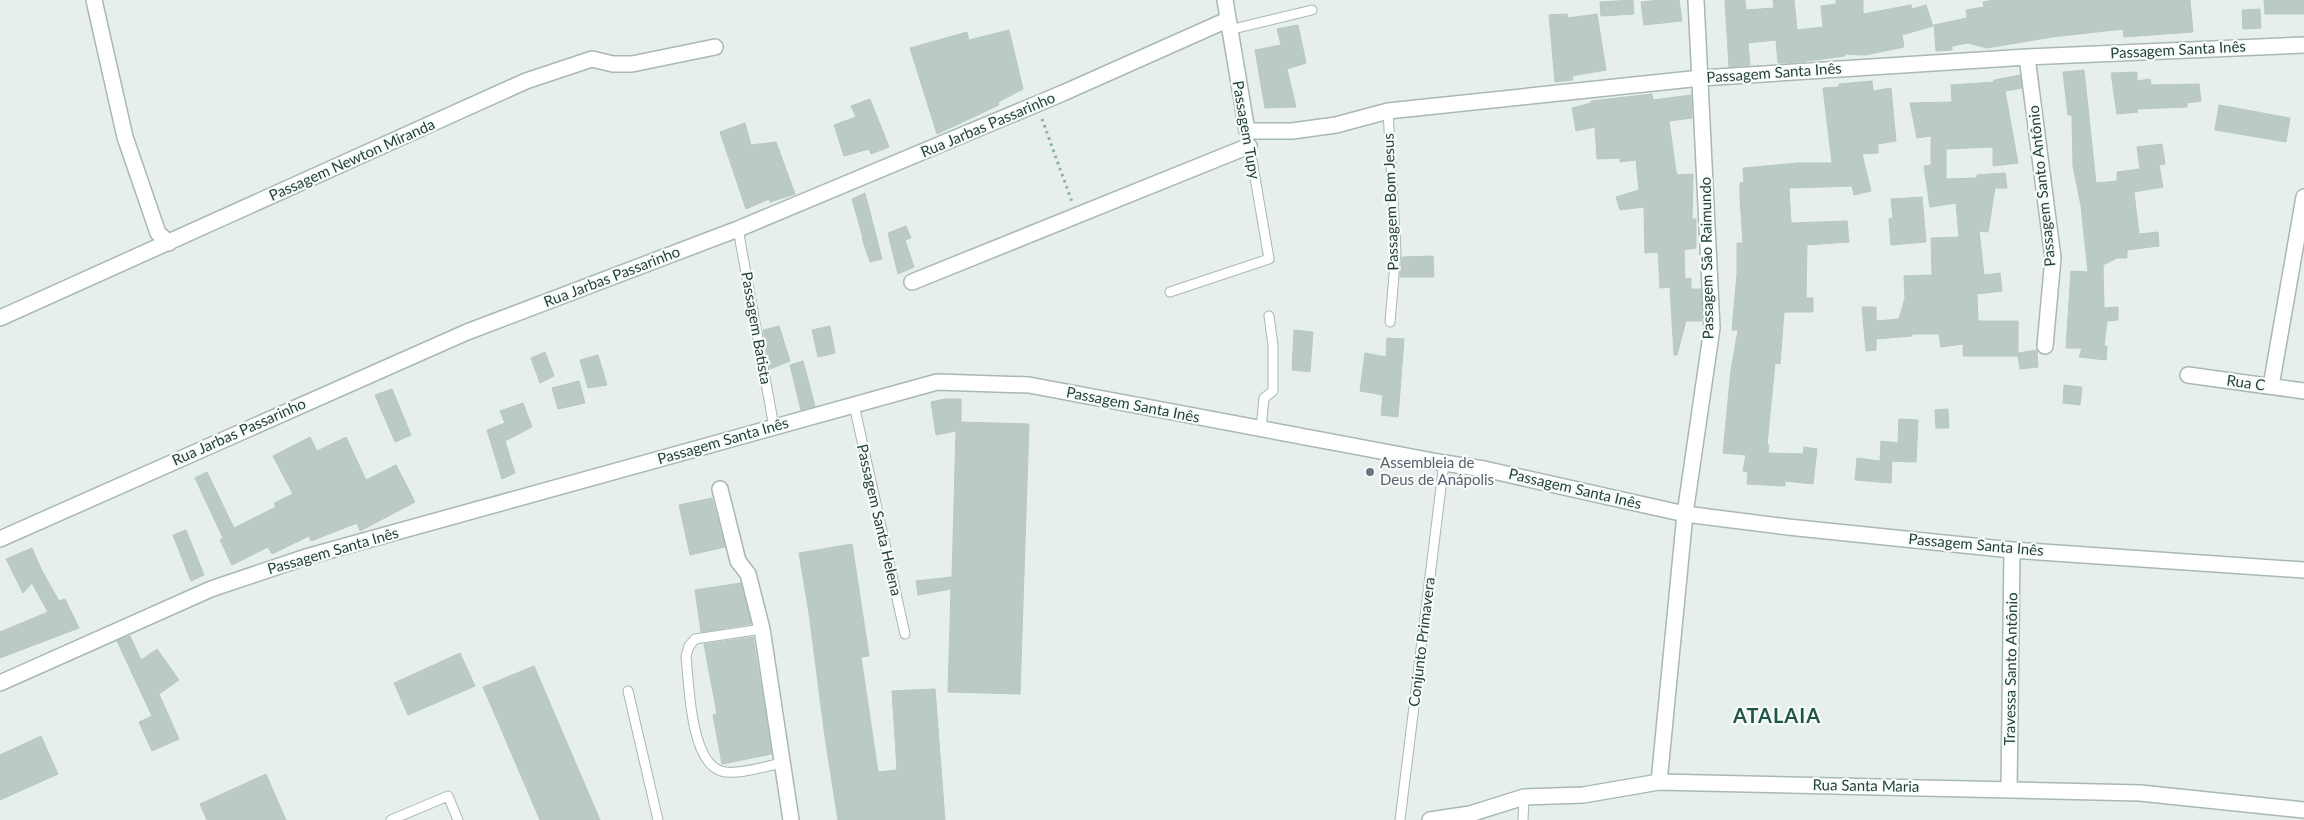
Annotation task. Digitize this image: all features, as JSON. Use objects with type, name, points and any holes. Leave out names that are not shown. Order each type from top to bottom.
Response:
[{"type":"street","points":[[94,0],[125,137],[158,233],[168,243]]},
{"type":"street","name":"Passagem Tupy","points":[[1225,0],[1248,139]]},
{"type":"street","name":"Passagem São Raimundo","points":[[1659,782],[1685,514],[1712,328],[1696,0]]},
{"type":"street","name":"Rua Jarbas Passarinho","points":[[0,539],[467,332],[738,229],[1228,25]]},
{"type":"street","name":"Passagem Santa Inês","points":[[912,282],[1076,216],[1248,139],[1336,125],[1388,111],[1701,78],[2027,57],[2304,45]]},
{"type":"street","name":"Passagem Newton Miranda","points":[[0,318],[526,82],[559,69],[592,59],[613,64],[632,64],[715,47]]},
{"type":"street","name":"Passagem Santo Antônio","points":[[2027,57],[2053,258],[2045,346]]},
{"type":"street","points":[[2271,386],[2304,196]]},
{"type":"street","name":"Rua C","points":[[2188,375],[2304,391]]},
{"type":"street","name":"Passagem Santa Inês","points":[[0,683],[211,588],[306,557],[937,382],[1029,385],[1484,469],[1685,514],[1788,527],[2012,550],[2304,570]]},
{"type":"street","points":[[720,488],[738,561],[748,574],[762,629],[791,820]]},
{"type":"street","name":"Travessa Santo Antônio","points":[[2009,789],[2012,550]]},
{"type":"street","name":"Rua Santa Maria","points":[[1430,820],[1470,814],[1524,797],[1583,795],[1659,782],[2140,793],[2304,810]]},
{"type":"lane","points":[[1228,25],[1312,10]]},
{"type":"lane","name":"Passagem Bom Jesus","points":[[1388,111],[1396,251],[1390,322]]},
{"type":"lane","name":"Passagem Tupy","points":[[1170,292],[1269,259],[1248,139]]},
{"type":"lane","name":"Passagem Batista","points":[[738,229],[774,427]]},
{"type":"lane","points":[[1261,429],[1264,398],[1273,391],[1273,345],[1269,316]]},
{"type":"lane","name":"Passagem Santa Helena","points":[[854,405],[906,634]]},
{"type":"lane","name":"Conjunto Primavera","points":[[1400,820],[1444,463]]},
{"type":"lane","points":[[762,629],[694,639],[689,646],[686,656],[696,740],[710,764],[721,771],[739,771],[782,763]]},
{"type":"lane","points":[[628,691],[658,820]]},
{"type":"lane","points":[[391,820],[448,796],[458,820]]},
{"type":"lane","points":[[1523,820],[1524,797]]},
{"type":"path","points":[[1037,104],[1076,216]]},
{"type":"building","points":[[1633,0],[1634,14],[1601,16],[1600,2]]},
{"type":"building","points":[[1679,0],[1682,21],[1644,25],[1641,2]]},
{"type":"building","points":[[1725,0],[1745,0],[1746,10],[1774,8],[1773,0],[1794,0],[1797,30],[1823,27],[1821,6],[1836,4],[1836,0],[1863,0],[1863,14],[1911,5],[1912,9],[1926,5],[1933,26],[1902,35],[1904,47],[1865,55],[1845,54],[1845,56],[1799,62],[1778,63],[1776,40],[1748,43],[1750,65],[1729,67]]},
{"type":"building","points":[[1993,0],[2190,0],[2193,32],[2124,37],[2123,29],[2052,37],[1987,48],[1968,43],[1952,46],[1952,50],[1936,51],[1934,25],[1967,18],[1966,10],[1984,7],[1983,2]]},
{"type":"building","points":[[2264,0],[2304,0],[2304,14],[2265,14]]},
{"type":"building","points":[[2260,9],[2261,28],[2243,29],[2242,10]]},
{"type":"building","points":[[1567,14],[1568,18],[1597,14],[1606,70],[1572,76],[1573,80],[1555,82],[1549,15]]},
{"type":"building","points":[[1298,25],[1306,63],[1287,69],[1296,107],[1265,108],[1255,50],[1281,45],[1277,29]]},
{"type":"building","points":[[1009,30],[1023,89],[998,102],[999,105],[937,134],[910,48],[967,32],[969,40]]},
{"type":"building","points":[[2084,70],[2096,183],[2117,181],[2117,172],[2140,169],[2137,147],[2162,144],[2165,164],[2159,165],[2163,187],[2134,192],[2139,234],[2158,232],[2159,246],[2127,250],[2127,258],[2117,258],[2103,265],[2104,308],[2118,307],[2118,320],[2107,321],[2104,346],[2107,346],[2106,360],[2079,357],[2082,348],[2066,348],[2071,271],[2088,272],[2081,206],[2073,166],[2072,115],[2068,115],[2063,72]]},
{"type":"building","points":[[2137,72],[2137,81],[2150,79],[2151,85],[2199,84],[2201,101],[2187,103],[2187,107],[2137,109],[2138,112],[2117,114],[2111,73]]},
{"type":"building","points":[[2020,75],[2022,88],[2005,91],[2018,163],[1993,166],[1993,147],[1946,149],[1946,179],[1977,178],[1977,175],[2005,173],[2007,188],[1995,188],[1988,232],[1979,231],[1984,275],[2000,273],[2002,291],[1977,294],[1978,321],[2018,321],[2018,353],[2037,350],[2038,367],[2020,369],[2018,356],[1963,356],[1963,344],[1941,347],[1939,334],[1912,334],[1912,336],[1876,339],[1876,350],[1866,351],[1862,307],[1876,307],[1876,321],[1899,319],[1905,298],[1904,276],[1932,275],[1931,238],[1959,237],[1956,203],[1930,207],[1924,166],[1931,165],[1931,136],[1917,138],[1910,103],[1952,102],[1951,85],[1994,82],[1994,80]]},
{"type":"building","points":[[1872,81],[1873,91],[1891,88],[1896,141],[1878,144],[1878,153],[1862,154],[1871,191],[1854,195],[1852,186],[1789,188],[1791,223],[1847,221],[1849,242],[1807,245],[1806,298],[1813,298],[1813,312],[1784,312],[1780,364],[1775,363],[1767,445],[1769,445],[1768,453],[1803,454],[1804,447],[1817,449],[1813,484],[1785,481],[1785,486],[1747,484],[1748,472],[1743,471],[1746,455],[1723,453],[1731,370],[1738,330],[1732,330],[1737,274],[1737,243],[1743,243],[1740,183],[1744,182],[1743,168],[1798,163],[1832,163],[1823,88],[1839,87],[1839,84]]},
{"type":"building","points":[[1652,94],[1653,100],[1691,95],[1692,118],[1669,121],[1676,172],[1678,175],[1693,174],[1692,219],[1696,219],[1696,248],[1684,250],[1685,279],[1691,278],[1691,289],[1701,289],[1702,321],[1686,321],[1677,355],[1674,355],[1670,287],[1660,288],[1658,252],[1645,253],[1644,207],[1620,210],[1616,197],[1639,190],[1636,160],[1620,162],[1620,158],[1597,159],[1595,127],[1576,131],[1572,108],[1591,103],[1591,101]]},
{"type":"building","points":[[870,99],[889,147],[871,154],[869,149],[844,156],[834,125],[856,117],[851,106]]},
{"type":"building","points":[[2219,105],[2290,118],[2286,142],[2215,130]]},
{"type":"building","points":[[745,123],[751,145],[776,142],[795,194],[770,202],[769,199],[746,209],[720,132]]},
{"type":"building","points":[[865,193],[882,259],[870,262],[852,199]]},
{"type":"building","points":[[1922,197],[1926,242],[1891,245],[1889,219],[1893,218],[1891,199]]},
{"type":"building","points":[[906,226],[911,238],[905,240],[914,267],[898,274],[888,233]]},
{"type":"building","points":[[1433,256],[1434,277],[1400,277],[1402,257]]},
{"type":"building","points":[[779,326],[790,361],[770,369],[763,330]]},
{"type":"building","points":[[830,326],[835,353],[818,357],[812,330]]},
{"type":"building","points":[[1294,330],[1313,332],[1310,372],[1292,370]]},
{"type":"building","points":[[1387,338],[1404,339],[1398,417],[1381,415],[1383,395],[1360,391],[1365,353],[1386,357]]},
{"type":"building","points":[[545,352],[554,376],[540,383],[531,358]]},
{"type":"building","points":[[598,355],[607,385],[588,388],[580,360]]},
{"type":"building","points":[[803,361],[815,406],[801,410],[790,365]]},
{"type":"building","points":[[579,381],[585,403],[558,409],[552,388]]},
{"type":"building","points":[[2064,385],[2082,387],[2080,405],[2063,403]]},
{"type":"building","points":[[392,389],[411,435],[395,442],[375,395]]},
{"type":"building","points":[[945,399],[961,399],[961,422],[1029,424],[1020,694],[948,692],[951,589],[918,595],[916,581],[952,577],[956,431],[936,435],[931,402]]},
{"type":"building","points":[[523,403],[532,427],[505,441],[515,473],[502,479],[487,430],[505,423],[500,411]]},
{"type":"building","points":[[1948,409],[1949,428],[1936,428],[1935,410]]},
{"type":"building","points":[[1899,419],[1918,420],[1916,462],[1886,461],[1892,462],[1891,483],[1855,480],[1857,458],[1880,461],[1881,441],[1898,443]]},
{"type":"building","points":[[310,437],[317,451],[346,437],[366,480],[396,465],[415,502],[360,531],[357,523],[311,541],[309,536],[272,554],[268,547],[232,565],[220,540],[223,538],[195,478],[207,472],[234,528],[276,507],[274,503],[293,494],[273,456]]},
{"type":"building","points":[[712,498],[725,547],[690,555],[679,505]]},
{"type":"building","points":[[186,530],[204,575],[191,581],[173,535]]},
{"type":"building","points":[[852,544],[869,656],[861,657],[878,772],[897,770],[892,691],[935,689],[945,820],[838,820],[799,553]]},
{"type":"building","points":[[32,548],[42,571],[59,601],[65,599],[79,628],[0,658],[0,632],[48,612],[32,583],[23,593],[6,559]]},
{"type":"building","points":[[741,583],[751,624],[701,632],[695,590]]},
{"type":"building","points":[[130,636],[141,660],[157,649],[179,680],[159,694],[179,739],[152,751],[139,722],[152,716],[117,641]]},
{"type":"building","points":[[753,637],[772,754],[722,764],[713,715],[717,714],[704,644]]},
{"type":"building","points":[[460,653],[475,686],[408,715],[394,683]]},
{"type":"building","points":[[534,666],[600,820],[540,820],[483,687]]},
{"type":"building","points":[[41,736],[58,774],[0,800],[0,755]]},
{"type":"building","points":[[266,774],[286,820],[207,820],[200,804]]},
{"type":"place","name":"Assembleia de Deus de Anápolis","points":[[1370,472]]},
{"type":"district","name":"ATALAIA","points":[[1777,716]]}]
